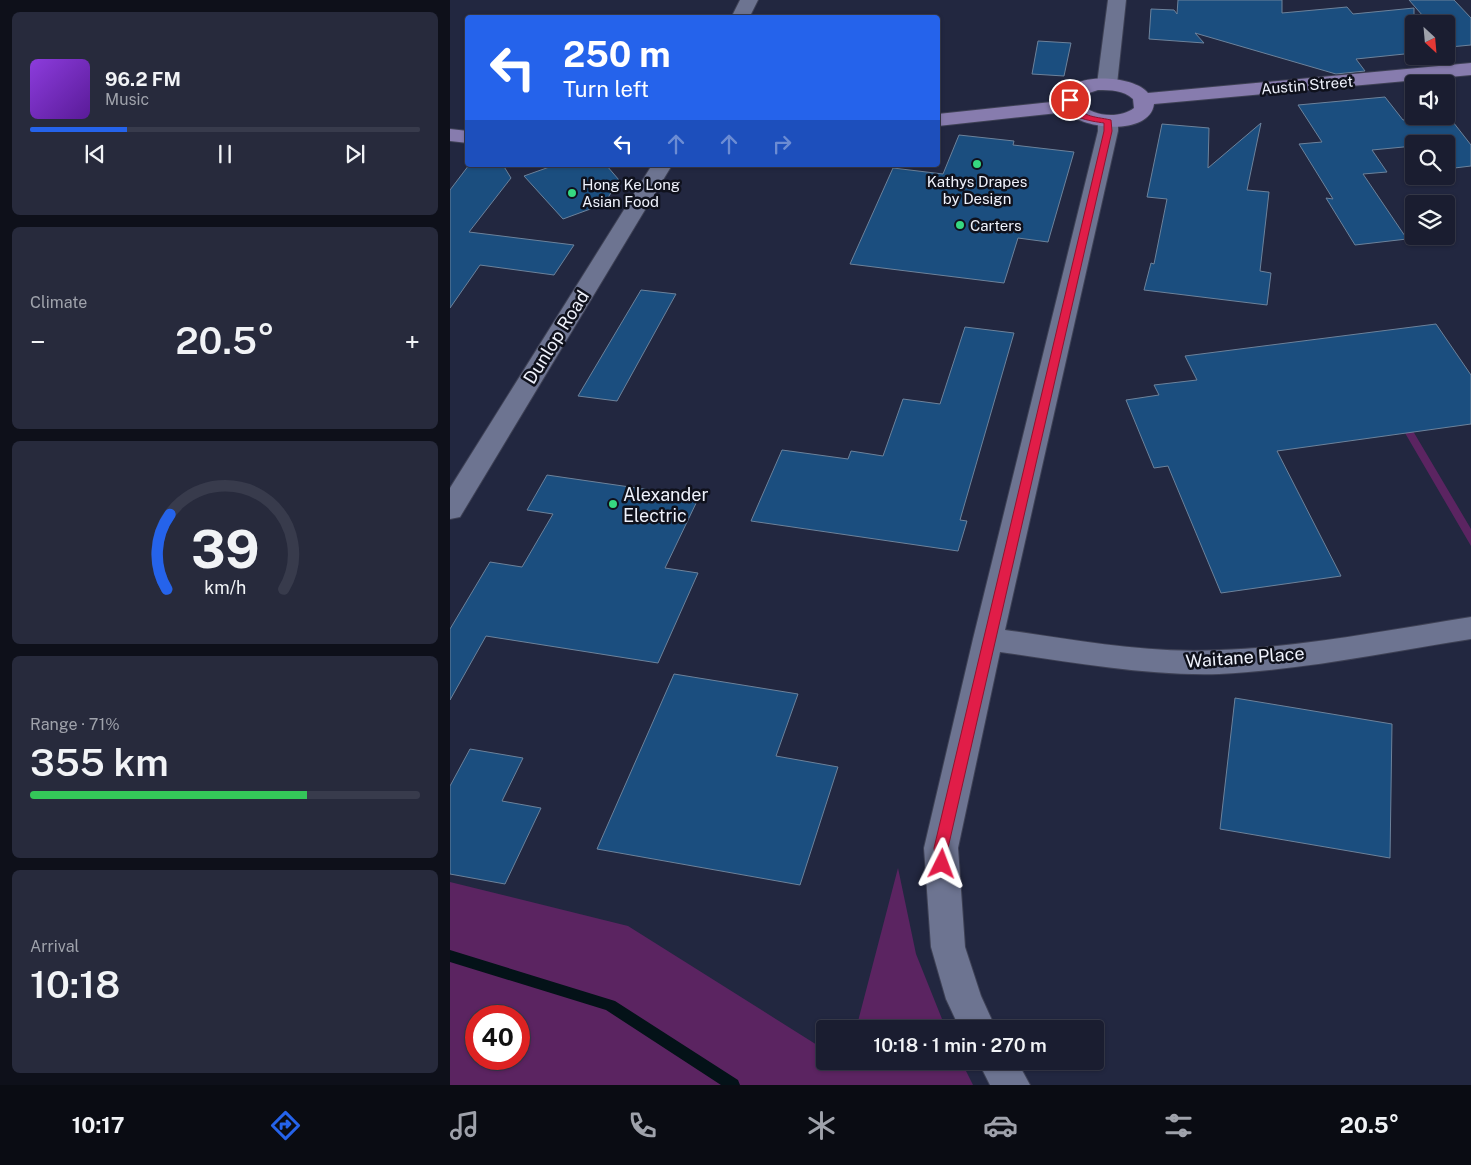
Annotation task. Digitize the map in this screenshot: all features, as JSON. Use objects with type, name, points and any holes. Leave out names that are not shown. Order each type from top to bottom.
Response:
[{"type":"main road","name":"Austin Street","points":[[1144,99],[1471,69]]},
{"type":"main road","points":[[1107,84],[1134,90],[1144,99],[1145,105],[1137,115],[1119,121],[1108,122],[1085,117],[1076,112],[1071,106],[1070,100],[1072,95],[1078,90],[1091,85],[1107,84]]},
{"type":"main road","points":[[940,120],[1071,106]]},
{"type":"main road","points":[[450,135],[465,136]]},
{"type":"street","points":[[742,15],[749,0]]},
{"type":"street","points":[[1107,84],[1117,0]]},
{"type":"street","points":[[974,1020],[964,999],[948,947],[941,848],[988,639],[1108,131],[1108,122]]},
{"type":"street","name":"Dunlop Road","points":[[450,510],[661,167]]},
{"type":"street","name":"Waitane Place","points":[[988,639],[1145,661],[1219,662],[1301,654],[1471,628]]},
{"type":"street","points":[[1002,1070],[1011,1085]]},
{"type":"shaded area","points":[[1413,431],[1471,529],[1471,546],[1405,433]]},
{"type":"shaded area","points":[[898,868],[916,954],[942,1020],[858,1020]]},
{"type":"shaded area","points":[[450,882],[628,926],[816,1044],[816,1070],[966,1070],[973,1085],[450,1085]]},
{"type":"building","points":[[1178,0],[1282,0],[1282,13],[1347,7],[1353,14],[1414,8],[1414,15],[1405,15],[1405,54],[1356,59],[1365,71],[1336,74],[1195,33],[1204,43],[1149,39],[1151,9],[1174,10],[1177,14]]},
{"type":"building","points":[[1409,0],[1454,0],[1471,18],[1471,45],[1455,47],[1455,15],[1422,15]]},
{"type":"building","points":[[1038,41],[1071,43],[1064,76],[1032,74]]},
{"type":"building","points":[[1385,97],[1403,120],[1405,120],[1405,125],[1455,125],[1471,145],[1471,166],[1455,168],[1455,135],[1405,135],[1405,147],[1372,150],[1387,172],[1363,174],[1405,236],[1405,239],[1355,245],[1326,198],[1333,199],[1299,144],[1322,142],[1298,105]]},
{"type":"building","points":[[1261,123],[1247,190],[1269,192],[1260,271],[1271,273],[1267,305],[1144,290],[1151,263],[1154,264],[1167,199],[1147,197],[1162,124],[1209,128],[1208,168]]},
{"type":"building","name":"Carters","points":[[959,135],[1014,141],[1013,145],[1074,152],[1048,242],[1018,238],[1004,283],[850,264],[893,168],[943,174]]},
{"type":"building","points":[[467,167],[504,167],[511,178],[469,232],[574,245],[554,275],[480,265],[450,308],[450,190]]},
{"type":"building","name":"Hong Ke Long Asian Food","points":[[549,167],[608,167],[619,180],[604,204],[563,219],[524,176]]},
{"type":"building","points":[[641,290],[676,294],[617,401],[578,396]]},
{"type":"building","points":[[1436,324],[1471,375],[1471,424],[1277,451],[1341,576],[1221,593],[1168,466],[1154,468],[1126,400],[1159,395],[1154,385],[1197,380],[1185,356]]},
{"type":"building","points":[[965,327],[1014,333],[960,520],[967,521],[958,551],[751,521],[782,450],[848,459],[851,451],[883,456],[903,399],[940,404]]},
{"type":"building","points":[[547,475],[699,497],[665,568],[698,573],[658,663],[486,636],[450,700],[450,629],[490,562],[522,567],[553,514],[527,510]]},
{"type":"building","points":[[674,674],[798,694],[776,756],[838,767],[800,885],[597,849]]},
{"type":"building","points":[[1235,698],[1392,724],[1390,858],[1220,829]]},
{"type":"building","points":[[470,749],[523,758],[502,801],[541,808],[505,884],[450,874],[450,786]]},
{"type":"waterway","points":[[450,956],[610,1005],[733,1085]]},
{"type":"place","name":"Kathys Drapes by Design","points":[[977,164]]},
{"type":"place","name":"Hong Ke Long Asian Food","points":[[572,193]]},
{"type":"place","name":"Carters","points":[[960,225]]},
{"type":"place","name":"Alexander Electric","points":[[613,504]]},
{"type":"route","points":[[942,864],[941,848],[984,657],[1108,131],[1108,122],[1085,117],[1076,112],[1071,106],[1070,100]]}]
